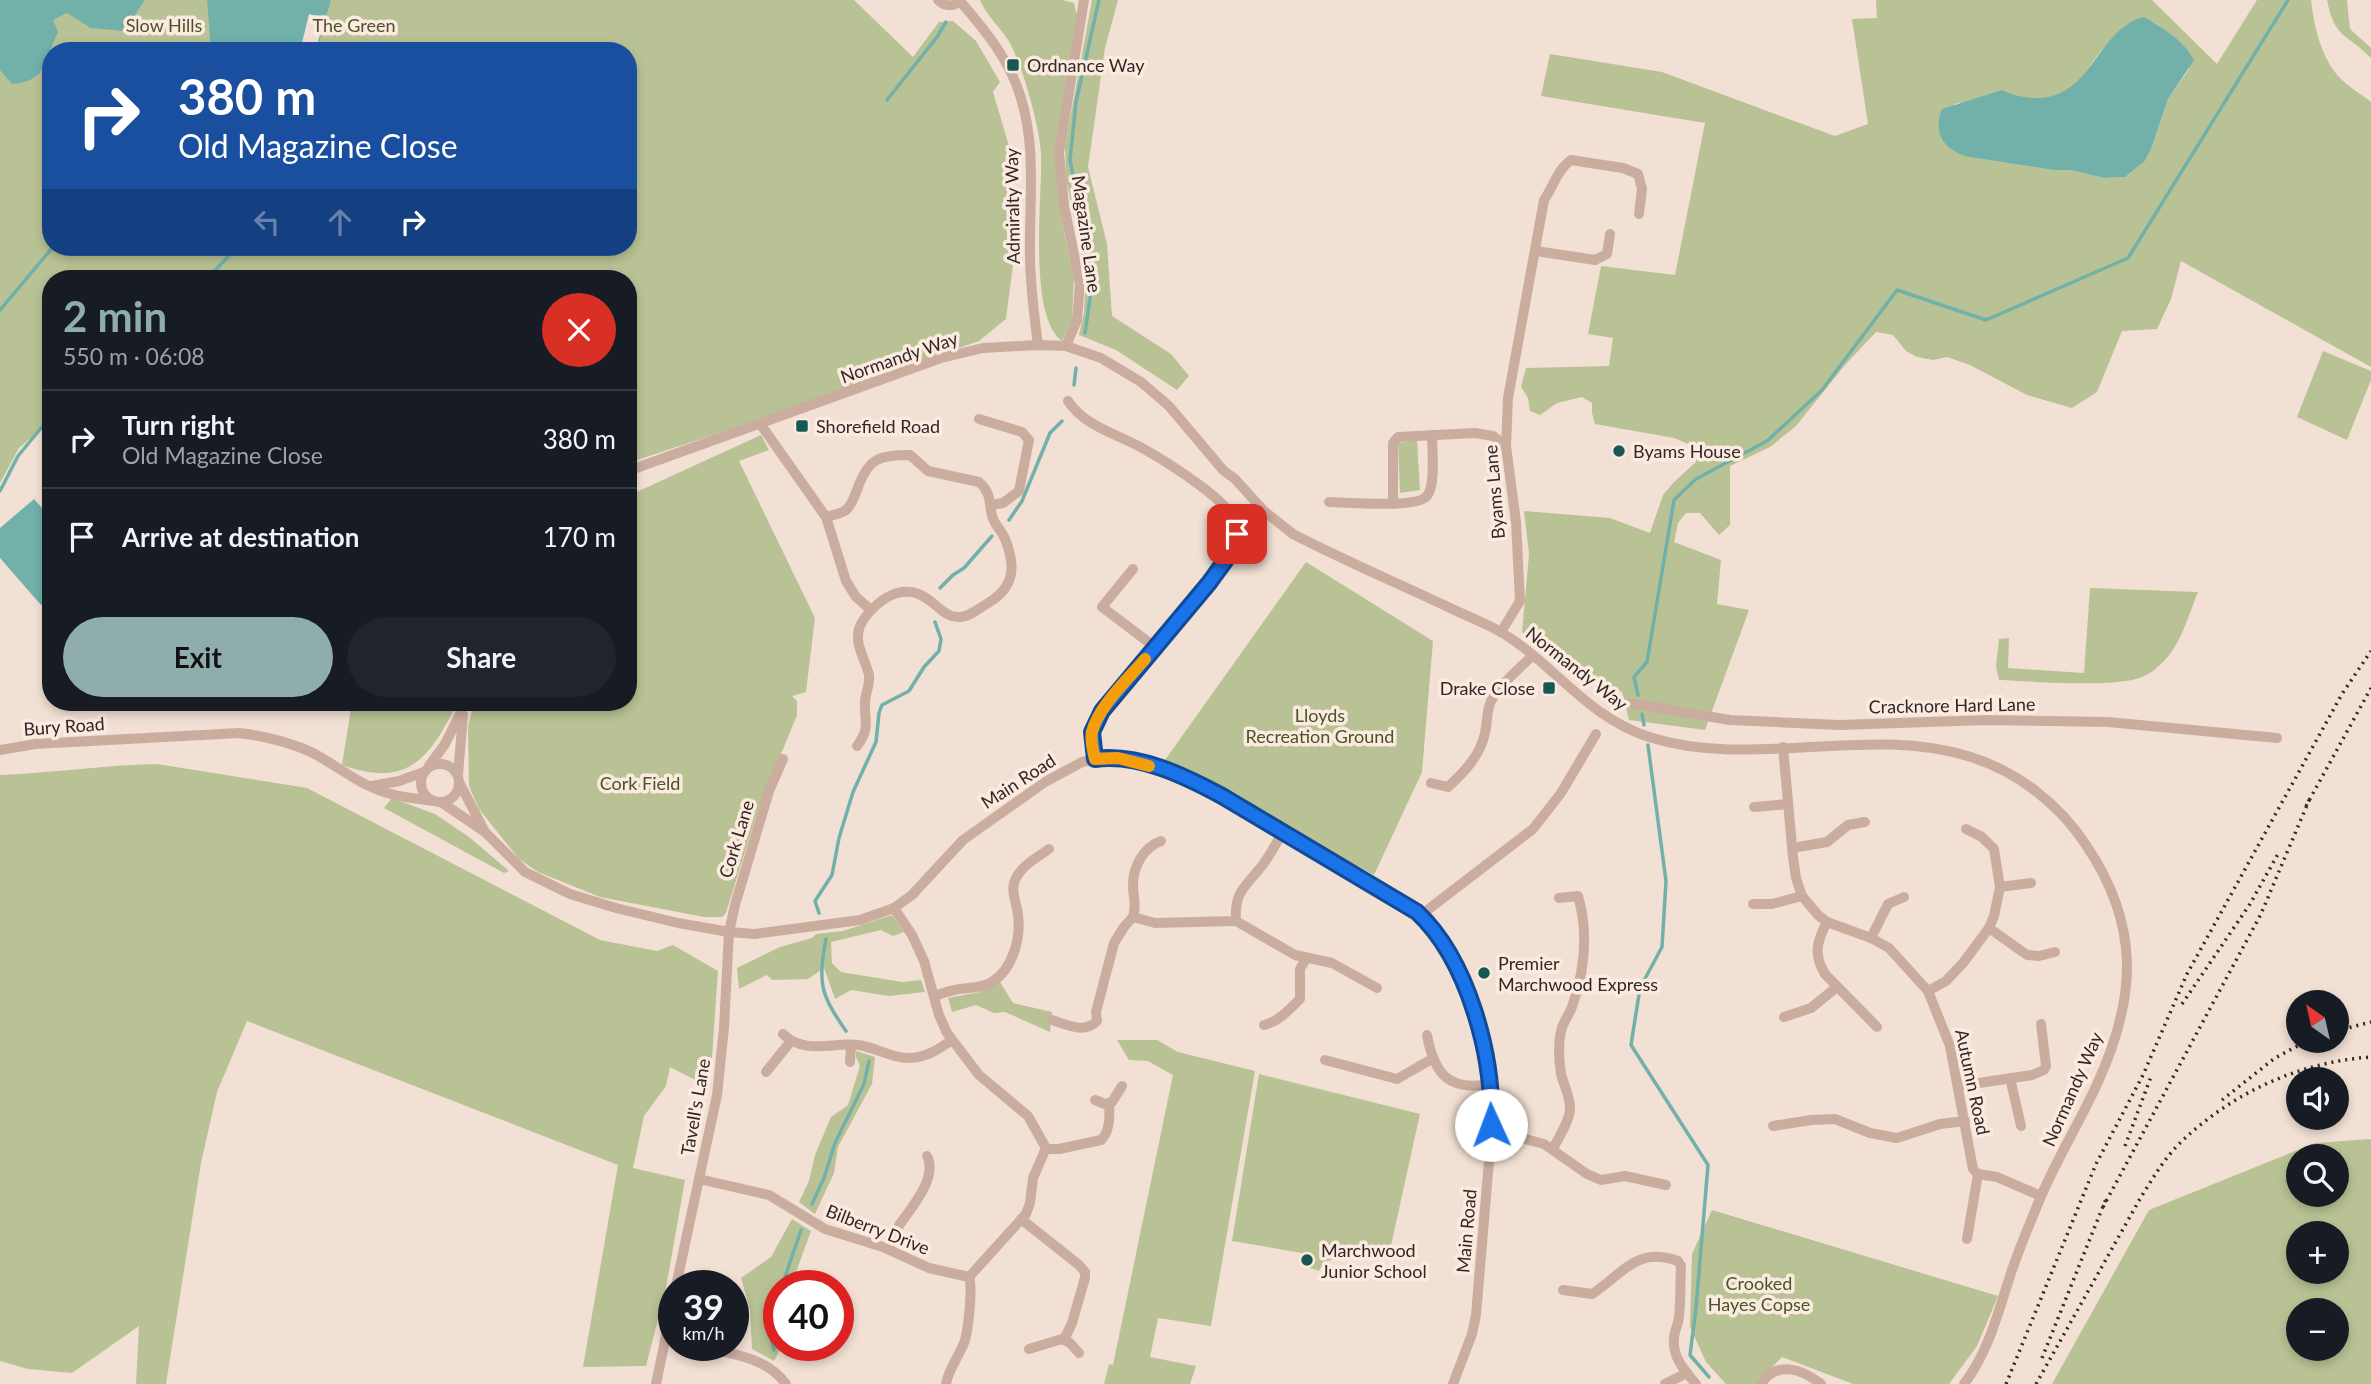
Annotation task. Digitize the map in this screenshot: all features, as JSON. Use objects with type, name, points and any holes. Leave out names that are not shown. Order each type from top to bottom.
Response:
[{"type":"street","name":"Admiralty Way","points":[[938,0],[951,6],[961,0],[1003,57],[1023,105],[1031,157],[1030,270],[1038,345]]},
{"type":"street","name":"Magazine Lane","points":[[1066,346],[1077,320],[1080,284],[1064,205],[1059,153],[1084,0]]},
{"type":"street","name":"Byams Lane","points":[[1501,632],[1520,601],[1516,522],[1506,446],[1508,398],[1544,200],[1563,166],[1571,160],[1623,168],[1637,174],[1642,189],[1639,214]]},
{"type":"street","points":[[1536,251],[1595,260],[1607,254],[1610,234]]},
{"type":"street","name":"Normandy Way","points":[[637,468],[941,358],[983,348],[1066,346],[1101,358],[1141,382],[1169,406],[1223,470],[1235,479],[1265,512],[1293,534],[1501,632],[1591,706],[1639,733],[1669,742],[1735,749],[1908,746],[1945,751],[1988,764],[2032,788],[2057,809],[2080,835],[2105,874],[2117,903],[2125,931],[2127,961],[2121,1015],[2098,1083],[2041,1196],[1989,1338],[1976,1367],[1964,1384]]},
{"type":"street","points":[[1068,401],[1083,418],[1147,450],[1219,499],[1237,522],[1235,543],[1225,561],[1098,719],[1091,738],[1095,759]]},
{"type":"street","points":[[979,419],[1022,432],[1029,440],[1019,491],[1003,503],[991,505]]},
{"type":"street","points":[[761,425],[826,517],[846,581],[856,597],[871,610]]},
{"type":"street","points":[[1329,502],[1393,503],[1419,501],[1427,496],[1432,486],[1432,435]]},
{"type":"street","points":[[1393,503],[1393,443],[1398,437],[1484,435],[1493,436],[1506,446]]},
{"type":"street","points":[[826,517],[845,511],[852,503],[863,472],[872,463],[885,457],[910,456],[928,471],[979,482],[985,488],[992,517],[1005,539],[1012,560],[1012,572],[1006,589],[994,600],[961,618],[951,615],[925,596],[912,592],[897,593],[871,610],[860,625],[857,639],[869,678],[865,698],[867,725],[865,735],[857,746]]},
{"type":"street","points":[[1133,569],[1102,607],[1155,647]]},
{"type":"street","points":[[1431,783],[1448,787],[1469,766],[1482,743],[1494,696],[1532,656]]},
{"type":"street","name":"Cracknore Hard Lane","points":[[1629,703],[1730,720],[1840,725],[1986,720],[2108,722],[2277,738]]},
{"type":"street","points":[[461,711],[421,779],[422,790],[424,795],[485,832]]},
{"type":"street","points":[[438,802],[453,797],[458,779],[464,711]]},
{"type":"street","name":"Bury Road","points":[[0,750],[35,744],[239,733],[263,736],[293,745],[389,794],[438,802]]},
{"type":"street","points":[[1421,916],[1533,829],[1562,793],[1596,734]]},
{"type":"street","points":[[1753,904],[1772,904],[1802,896],[1796,878],[1792,848],[1783,747]]},
{"type":"street","name":"Main Road","points":[[485,832],[525,872],[570,894],[651,918],[755,934],[860,920],[894,908],[912,895],[951,850],[969,835],[1058,774],[1082,762],[1118,758],[1178,776],[1222,796],[1396,898],[1421,916],[1441,939],[1466,992],[1480,1034],[1490,1084],[1491,1125],[1476,1315],[1472,1334],[1453,1384]]},
{"type":"street","name":"Cork Lane","points":[[729,932],[745,868],[783,759]]},
{"type":"street","points":[[372,786],[399,782],[435,764],[445,764],[454,770],[485,832]]},
{"type":"street","points":[[1754,807],[1788,804]]},
{"type":"street","points":[[1792,848],[1827,842],[1849,825],[1865,822]]},
{"type":"street","points":[[1928,991],[1947,981],[1989,928],[1994,916],[2000,887],[1994,849],[1982,837],[1966,829]]},
{"type":"street","points":[[1236,921],[1238,895],[1260,868],[1282,833]]},
{"type":"street","points":[[1052,1020],[1082,1029],[1093,1026],[1097,1021],[1096,1012],[1114,943],[1133,917],[1137,906],[1133,881],[1136,866],[1152,844],[1161,841]]},
{"type":"street","points":[[934,996],[983,986],[992,982],[1007,968],[1015,948],[1018,922],[1015,880],[1024,868],[1049,849]]},
{"type":"street","points":[[2000,887],[2031,883]]},
{"type":"street","points":[[1553,1149],[1570,1110],[1561,1073],[1561,1029],[1578,986],[1586,940],[1578,896],[1559,898]]},
{"type":"street","name":"Autumn Road","points":[[1802,896],[1827,922],[1871,938],[1889,948],[1928,991],[1950,1046],[1971,1165],[1978,1174]]},
{"type":"street","points":[[1871,938],[1888,904],[1903,898]]},
{"type":"street","points":[[894,908],[920,951],[943,1025],[952,1040],[979,1075],[1028,1116],[1046,1149]]},
{"type":"street","points":[[1133,917],[1155,923],[1236,921],[1295,955],[1332,963],[1377,988]]},
{"type":"street","points":[[1827,922],[1817,943],[1819,965],[1877,1027]]},
{"type":"street","points":[[1989,928],[2027,956],[2055,952]]},
{"type":"street","name":"Tavell's Lane","points":[[679,1270],[721,1061],[729,932]]},
{"type":"street","points":[[1264,1025],[1274,1023],[1300,999],[1300,969],[1306,959]]},
{"type":"street","points":[[1784,1017],[1811,1008],[1837,987]]},
{"type":"street","points":[[1959,1086],[2044,1070],[2046,1066],[2040,1024]]},
{"type":"street","points":[[1427,1035],[1432,1059],[1440,1073],[1450,1081],[1474,1087],[1490,1084]]},
{"type":"street","points":[[766,1072],[787,1037],[816,1046],[861,1046],[913,1058],[929,1054],[952,1040]]},
{"type":"street","points":[[849,1062],[850,1045]]},
{"type":"street","points":[[1325,1060],[1397,1079],[1432,1059]]},
{"type":"street","points":[[2010,1078],[2021,1125]]},
{"type":"street","points":[[1095,1100],[1109,1104],[1115,1100],[1122,1086]]},
{"type":"street","points":[[1046,1149],[1101,1140],[1107,1133],[1109,1104]]},
{"type":"street","points":[[1773,1126],[1835,1119],[1870,1133],[1897,1138],[1940,1124],[1965,1121]]},
{"type":"street","points":[[1491,1125],[1502,1126],[1521,1138],[1544,1144],[1587,1174],[1601,1180],[1625,1177],[1666,1185]]},
{"type":"street","points":[[946,1384],[967,1333],[972,1288],[969,1278],[1028,1209],[1033,1178],[1046,1149]]},
{"type":"street","points":[[888,1249],[897,1229],[915,1205],[930,1172],[927,1156]]},
{"type":"street","points":[[1967,1239],[1978,1174],[1997,1177],[2041,1196]]},
{"type":"street","name":"Bilberry Drive","points":[[699,1179],[769,1195],[825,1228],[888,1249],[929,1268],[969,1278]]},
{"type":"street","points":[[1021,1219],[1083,1269],[1098,1270]]},
{"type":"street","points":[[1563,1290],[1592,1294],[1643,1258],[1654,1256],[1678,1261],[1681,1266],[1680,1301],[1679,1321],[1674,1338],[1675,1353],[1696,1384]]},
{"type":"street","points":[[1065,1340],[1085,1278],[1083,1269]]},
{"type":"street","points":[[1028,1349],[1065,1340]]},
{"type":"street","points":[[1065,1340],[1079,1353]]},
{"type":"street","points":[[749,1360],[763,1364],[777,1373],[786,1384]]},
{"type":"street","points":[[656,1384],[663,1361]]},
{"type":"street","points":[[1761,1384],[1766,1375],[1784,1369],[1807,1375],[1821,1384]]},
{"type":"street","points":[[1665,1384],[1687,1374]]},
{"type":"green space","points":[[0,0],[307,0],[297,42],[42,42],[42,256],[637,256],[637,42],[319,42],[331,0],[854,0],[913,57],[939,22],[953,21],[976,41],[1000,82],[993,92],[1011,153],[1007,211],[1020,211],[1006,319],[979,341],[637,460],[637,270],[42,270],[42,429],[19,448],[0,483]]},
{"type":"green space","points":[[980,0],[1063,0],[1074,3],[1077,16],[1056,170],[1064,232],[1074,278],[1072,320],[1062,341],[1051,327],[1044,307],[1039,253],[1041,153],[1034,112],[1013,50]]},
{"type":"green space","points":[[1092,0],[1118,0],[1105,48],[1088,167],[1107,244],[1112,316],[1171,354],[1189,376],[1177,390],[1116,350],[1079,335],[1084,313],[1086,276],[1066,178],[1065,146]]},
{"type":"green space","points":[[1876,0],[2152,0],[2217,64],[2257,0],[2311,0],[2316,31],[2333,70],[2371,102],[2371,367],[2181,261],[2171,299],[2157,329],[2122,331],[2097,392],[2072,408],[2027,395],[1970,365],[1947,357],[1933,360],[1917,357],[1906,351],[1893,335],[1876,332],[1845,365],[1796,426],[1770,447],[1730,466],[1730,525],[1719,535],[1700,513],[1686,513],[1678,523],[1674,542],[1721,560],[1717,604],[1749,610],[1705,730],[1629,720],[1622,692],[1542,654],[1522,632],[1529,554],[1524,511],[1610,518],[1650,533],[1663,495],[1696,462],[1696,447],[1674,438],[1595,424],[1592,403],[1582,397],[1557,403],[1540,415],[1530,411],[1528,398],[1521,387],[1526,368],[1609,366],[1613,338],[1588,334],[1601,266],[1675,275],[1705,123],[1541,96],[1550,54],[1662,72],[1835,136],[1868,124],[1852,19],[1877,18]],"holes":[[[2155,23],[2179,42],[2189,69],[2168,99],[2145,161],[2125,177],[2104,178],[2070,170],[2053,170],[1969,157],[1954,104],[2002,90],[2027,98],[2045,98],[2062,93],[2077,83],[2102,50],[2128,24]]]},
{"type":"green space","points":[[2327,0],[2347,0],[2350,29],[2371,48],[2371,58],[2338,29]]},
{"type":"green space","points":[[2323,351],[2371,371],[2371,380],[2347,440],[2297,417]]},
{"type":"green space","name":"Cork Field","points":[[761,435],[769,450],[739,461],[815,618],[806,692],[792,696],[797,701],[797,715],[758,810],[726,913],[722,917],[704,917],[600,897],[538,872],[519,859],[479,809],[469,786],[468,727],[472,711],[637,711],[637,492]]},
{"type":"green space","points":[[1417,440],[1420,490],[1400,493],[1398,443]]},
{"type":"green space","name":"Lloyds Recreation Ground","points":[[1306,562],[1433,641],[1422,772],[1374,875],[1165,760]]},
{"type":"green space","points":[[2090,588],[2198,592],[2169,656],[2146,675],[2132,680],[2096,683],[1999,680],[1996,666],[1999,639],[2009,638],[2008,668],[2084,673]]},
{"type":"green space","points":[[351,711],[453,711],[427,752],[415,763],[401,770],[384,773],[342,765]]},
{"type":"green space","points":[[157,764],[307,788],[600,940],[657,951],[673,945],[718,971],[712,1057],[705,1085],[670,1067],[666,1086],[644,1116],[633,1168],[685,1180],[669,1270],[658,1270],[658,1319],[646,1366],[583,1367],[618,1165],[247,1021],[217,1092],[201,1163],[166,1384],[136,1384],[139,1326],[72,1373],[28,1369],[0,1361],[0,775]]},
{"type":"green space","points":[[392,798],[435,814],[469,837],[509,871],[504,873],[384,808]]},
{"type":"green space","points":[[892,915],[904,932],[893,936],[881,930],[831,942],[832,963],[841,972],[902,982],[921,980],[925,992],[889,996],[851,990],[835,999],[824,968],[808,979],[772,980],[767,975],[739,989],[737,968],[780,947],[812,938],[816,934],[843,931]]},
{"type":"green space","points":[[1000,982],[1013,1003],[1052,1012],[1050,1032],[1005,1012],[994,1013],[976,1005],[952,1012],[948,998],[980,992]]},
{"type":"green space","points":[[1117,1040],[1157,1040],[1178,1052],[1255,1071],[1211,1326],[1158,1318],[1150,1357],[1196,1366],[1190,1384],[1104,1384],[1109,1364],[1113,1365],[1173,1075],[1148,1061],[1129,1060]]},
{"type":"green space","points":[[856,1051],[875,1057],[872,1084],[838,1147],[834,1173],[815,1214],[799,1202],[831,1117],[848,1105],[860,1066]]},
{"type":"green space","points":[[1259,1074],[1420,1114],[1388,1259],[1350,1255],[1324,1262],[1319,1271],[1305,1266],[1302,1253],[1232,1241]]},
{"type":"green space","points":[[2371,1139],[2371,1384],[2052,1384],[2149,1210],[2286,1155],[2286,1207],[2349,1207],[2349,1144],[2313,1144]]},
{"type":"green space","name":"Crooked Hayes Copse","points":[[1712,1210],[1998,1296],[1977,1346],[1949,1384],[1853,1384],[1782,1357],[1756,1384],[1726,1384],[1706,1362],[1690,1327],[1692,1254]]},
{"type":"green space","points":[[792,1219],[811,1231],[797,1270],[763,1270],[763,1355],[752,1349],[749,1272],[771,1257]]},
{"type":"water","points":[[0,0],[145,0],[124,31],[91,28],[67,13],[53,20],[58,32],[54,42],[42,42],[42,69],[39,73],[24,82],[12,84],[0,70]]},
{"type":"water","points":[[207,0],[331,0],[319,42],[210,42]]},
{"type":"water","points":[[2144,17],[2179,41],[2194,60],[2168,99],[2145,161],[2125,177],[2104,178],[2070,170],[2053,170],[1969,157],[1953,150],[1943,140],[1939,126],[1942,109],[2002,90],[2029,98],[2057,94],[2084,75],[2115,34]]},
{"type":"water","points":[[34,499],[42,508],[41,605],[0,558],[0,528]]},
{"type":"pier","points":[[309,14],[324,18],[318,42],[302,42]]},
{"type":"waterway","points":[[1085,333],[1093,277],[1070,160],[1076,102],[1099,0]]},
{"type":"waterway","points":[[1638,695],[1634,677],[1647,662],[1674,500],[1696,479],[1767,441],[1822,390],[1897,290],[1986,320],[2128,258],[2288,0]]},
{"type":"waterway","points":[[887,100],[946,22]]},
{"type":"waterway","points":[[0,310],[45,256]]},
{"type":"waterway","points":[[215,270],[229,256]]},
{"type":"waterway","points":[[1074,385],[1076,368]]},
{"type":"waterway","points":[[1009,520],[1022,501],[1050,433],[1062,421]]},
{"type":"waterway","points":[[0,491],[18,456],[42,427]]},
{"type":"waterway","points":[[940,588],[964,568],[992,536]]},
{"type":"waterway","points":[[819,913],[815,901],[832,875],[839,838],[853,792],[876,742],[882,705],[909,691],[924,667],[939,651],[941,639],[935,622]]},
{"type":"waterway","points":[[1642,714],[1644,725]]},
{"type":"waterway","points":[[1648,745],[1666,881],[1662,947],[1640,988],[1631,1045],[1708,1165],[1690,1355],[1709,1377]]},
{"type":"waterway","points":[[826,939],[822,967],[823,988],[831,1008],[846,1031]]},
{"type":"waterway","points":[[812,1204],[835,1143],[864,1084],[869,1061]]},
{"type":"waterway","points":[[787,1270],[801,1230]]},
{"type":"railway","points":[[2006,1384],[2096,1164],[2143,1075],[2187,974],[2342,694],[2371,651]]},
{"type":"railway","points":[[2306,806],[2371,688]]},
{"type":"railway","points":[[2103,1207],[2261,914],[2310,798]]},
{"type":"railway","points":[[2182,1004],[2250,904],[2278,854]]},
{"type":"railway","points":[[2349,1028],[2371,1022]]},
{"type":"railway","points":[[2222,1100],[2286,1052]]},
{"type":"railway","points":[[2036,1384],[2141,1197],[2179,1144],[2221,1110],[2268,1083],[2318,1066],[2371,1057]]},
{"type":"railway","points":[[2125,1146],[2152,1074]]},
{"type":"railway","points":[[2042,1358],[2106,1199]]},
{"type":"slow traffic","points":[[1145,659],[1102,711],[1091,738],[1095,759],[1118,758],[1149,766]]},
{"type":"place","name":"Ordnance Way","points":[[1013,65]]},
{"type":"place","name":"Shorefield Road","points":[[802,426]]},
{"type":"place","name":"Byams House","points":[[1619,451]]},
{"type":"place","name":"Drake Close","points":[[1549,688]]},
{"type":"place","name":"Premier Marchwood Express","points":[[1484,973]]},
{"type":"place","name":"Marchwood Junior School","points":[[1307,1260]]},
{"type":"route","points":[[1237,534],[1225,561],[1209,583],[1102,711],[1091,738],[1095,759],[1128,760],[1194,782],[1417,912],[1441,939],[1471,1005],[1490,1084],[1491,1125]]},
{"type":"park label","name":"Slow Hills","points":[[164,25]]},
{"type":"park label","name":"The Green","points":[[354,25]]}]
